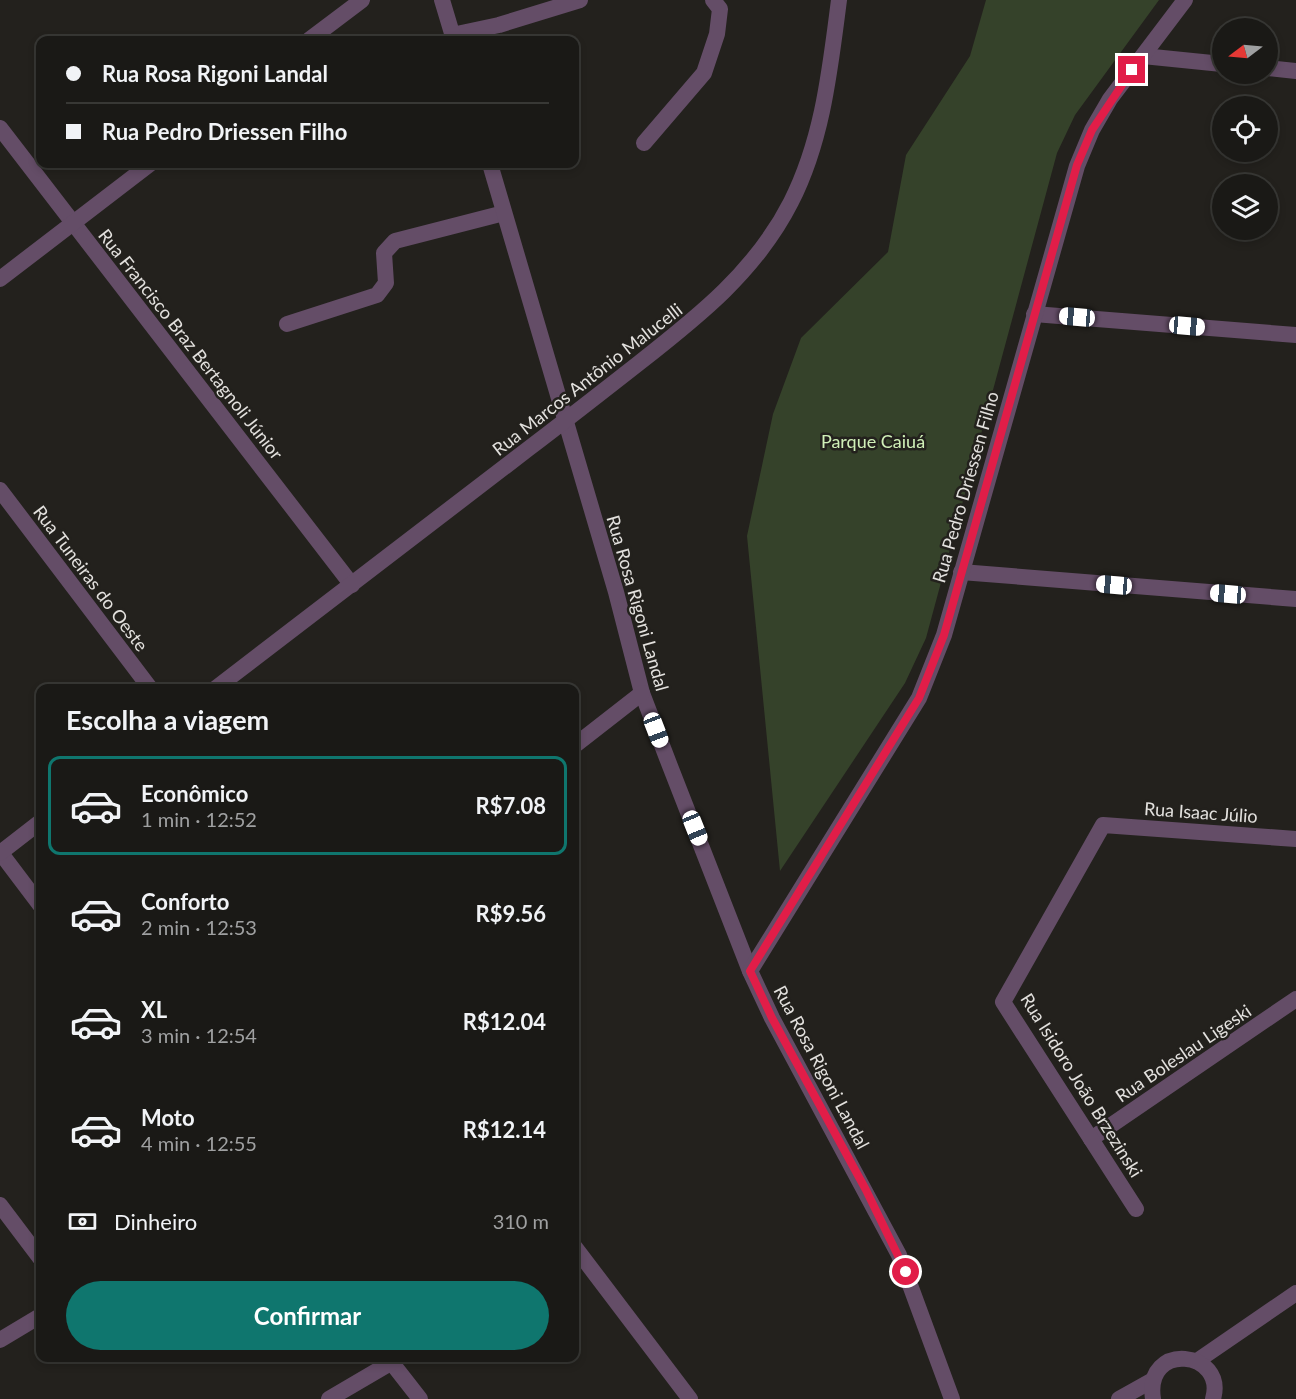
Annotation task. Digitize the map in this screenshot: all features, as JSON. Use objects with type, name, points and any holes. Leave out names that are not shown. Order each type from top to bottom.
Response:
[{"type":"street","points":[[314,36],[362,0]]},
{"type":"street","points":[[442,0],[452,36]]},
{"type":"street","points":[[460,36],[580,0]]},
{"type":"street","points":[[644,143],[704,73],[717,34],[720,9],[713,0]]},
{"type":"street","name":"Rua Marcos Antônio Malucelli","points":[[221,684],[565,421],[705,311],[735,283],[766,244],[791,202],[810,158],[822,114],[839,0]]},
{"type":"street","name":"Rua Pedro Driessen Filho","points":[[750,971],[919,698],[938,653],[1085,148],[1110,99],[1185,0]]},
{"type":"street","points":[[1143,56],[1212,63]]},
{"type":"street","points":[[1278,69],[1296,71]]},
{"type":"street","name":"Rua Francisco Braz Bertagnoli Júnior","points":[[0,128],[352,585]]},
{"type":"street","points":[[0,279],[145,168]]},
{"type":"street","name":"Rua Rosa Rigoni Landal","points":[[491,168],[616,592],[642,693],[750,971],[772,1018],[899,1255],[952,1399]]},
{"type":"street","points":[[287,324],[377,295],[386,283],[384,253],[395,241],[504,213]]},
{"type":"street","points":[[1035,314],[1296,335]]},
{"type":"street","name":"Rua Tuneiras do Oeste","points":[[0,490],[147,684]]},
{"type":"street","points":[[961,572],[1296,600]]},
{"type":"street","points":[[579,742],[642,693]]},
{"type":"street","points":[[36,825],[0,852],[36,900]]},
{"type":"street","name":"Rua Isaac Júlio","points":[[1103,825],[1296,838]]},
{"type":"street","name":"Rua Isidoro João Brzezinski","points":[[1103,825],[1003,1002],[1136,1209]]},
{"type":"street","name":"Rua Boleslau Ligeski","points":[[1091,1139],[1296,999]]},
{"type":"street","points":[[0,1205],[36,1253]]},
{"type":"street","points":[[579,1253],[690,1399]]},
{"type":"street","points":[[1119,1399],[1153,1380],[1161,1367],[1174,1359],[1197,1361],[1296,1293]]},
{"type":"street","points":[[0,1340],[36,1318]]},
{"type":"street","points":[[1197,1361],[1211,1375],[1214,1384],[1213,1399]]},
{"type":"street","points":[[329,1399],[387,1362]]},
{"type":"street","points":[[392,1362],[420,1399]]},
{"type":"street","points":[[1153,1380],[1153,1399]]},
{"type":"green space","name":"Parque Caiuá","points":[[986,0],[1159,0],[1075,115],[1057,153],[926,638],[905,683],[780,871],[747,536],[773,414],[801,338],[888,252],[906,155],[970,56]]},
{"type":"route","points":[[906,1272],[866,1190],[772,1018],[750,971],[919,698],[929,676],[944,635],[1077,165],[1092,130],[1110,99],[1132,70]]}]
